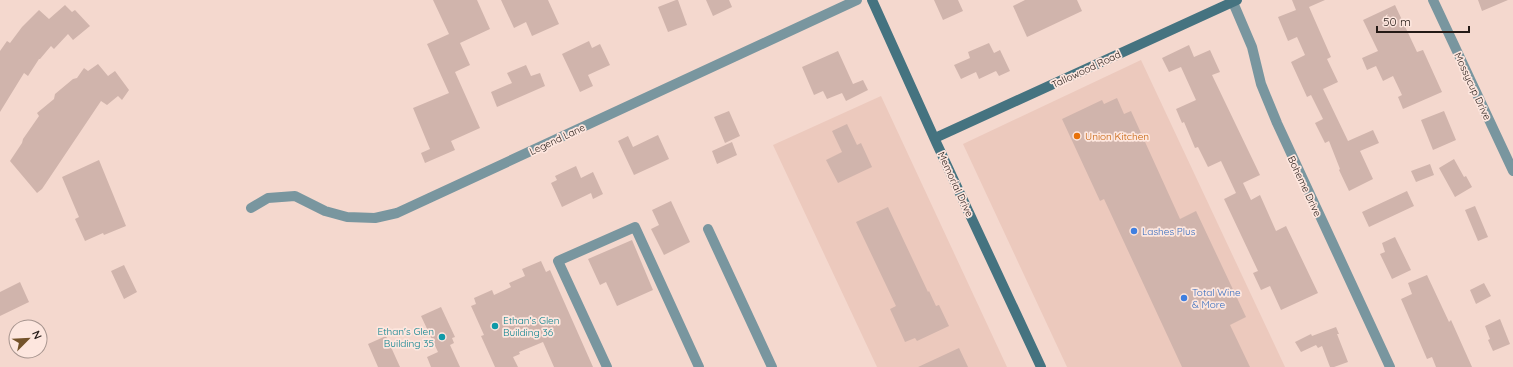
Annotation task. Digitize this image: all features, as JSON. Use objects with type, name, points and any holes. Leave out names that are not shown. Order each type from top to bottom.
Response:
[{"type":"main road","name":"Memorial Drive","points":[[872,0],[1041,367]]},
{"type":"main road","name":"Tallowood Road","points":[[935,138],[1234,1]]},
{"type":"street","name":"Legend Lane","points":[[251,208],[268,198],[295,196],[325,211],[347,217],[375,218],[397,213],[857,0]]},
{"type":"street","name":"Mossycup Drive","points":[[1433,0],[1513,171]]},
{"type":"street","name":"Boheme Drive","points":[[1234,1],[1252,47],[1261,84],[1277,123],[1390,367]]},
{"type":"street","points":[[607,367],[558,262],[635,227],[699,367]]},
{"type":"street","points":[[708,229],[772,367]]},
{"type":"shaded area","points":[[1141,60],[1285,367],[1067,367],[963,144]]},
{"type":"shaded area","points":[[881,96],[1007,367],[877,367],[773,145]]},
{"type":"building","points":[[433,0],[477,0],[490,29],[460,43],[470,65],[455,72],[480,128],[451,141],[455,150],[425,163],[421,153],[430,149],[413,108],[449,93],[427,44],[449,34]]},
{"type":"building","points":[[501,0],[548,0],[559,24],[532,36],[526,22],[514,28]]},
{"type":"building","points":[[678,0],[687,25],[668,32],[658,7]]},
{"type":"building","points":[[706,0],[729,0],[732,7],[713,16]]},
{"type":"building","points":[[934,0],[958,0],[963,11],[943,20]]},
{"type":"building","points":[[1025,0],[1077,0],[1082,11],[1027,37],[1013,6]]},
{"type":"building","points":[[1292,0],[1325,0],[1309,7],[1331,57],[1327,59],[1338,82],[1323,89],[1348,141],[1373,130],[1379,143],[1360,151],[1373,179],[1349,191],[1339,170],[1340,169],[1329,141],[1325,143],[1315,123],[1323,119],[1311,95],[1307,97],[1291,62],[1305,55],[1297,37],[1288,41],[1278,17],[1296,10]]},
{"type":"building","points":[[1478,0],[1508,0],[1482,11]]},
{"type":"building","points":[[65,5],[72,12],[75,10],[90,26],[73,40],[68,34],[54,49],[51,46],[39,59],[28,76],[24,73],[0,112],[0,51],[7,41],[10,43],[22,27],[39,10],[49,19]]},
{"type":"building","points":[[1395,5],[1417,52],[1423,50],[1442,92],[1403,109],[1398,97],[1402,95],[1393,76],[1383,81],[1376,66],[1367,70],[1362,58],[1378,51],[1363,20]]},
{"type":"building","points":[[589,41],[592,48],[600,44],[610,65],[588,75],[593,86],[580,92],[562,54]]},
{"type":"building","points":[[989,43],[994,53],[1000,50],[1010,71],[999,76],[996,71],[979,79],[976,72],[961,79],[954,65],[970,58],[968,52]]},
{"type":"building","points":[[1189,45],[1194,57],[1210,50],[1220,72],[1212,75],[1260,175],[1243,183],[1251,200],[1260,195],[1276,231],[1286,226],[1318,293],[1281,310],[1270,286],[1261,290],[1253,273],[1258,271],[1224,199],[1236,193],[1221,161],[1208,167],[1198,147],[1195,148],[1184,122],[1182,123],[1176,109],[1196,100],[1181,67],[1169,72],[1162,58]]},
{"type":"building","points":[[838,51],[853,84],[863,80],[868,90],[846,101],[842,93],[827,99],[823,91],[814,95],[802,67]]},
{"type":"building","points":[[98,64],[108,76],[115,71],[129,90],[122,100],[118,96],[107,105],[101,101],[42,189],[37,193],[10,161],[39,116],[37,113],[54,99],[55,94],[73,79],[77,78],[84,68],[88,71]]},
{"type":"building","points":[[526,65],[531,76],[540,73],[545,86],[497,107],[491,92],[512,83],[507,73]]},
{"type":"building","points":[[1117,98],[1124,114],[1131,111],[1180,219],[1196,211],[1246,317],[1230,325],[1250,367],[1182,367],[1104,199],[1100,201],[1062,119],[1102,100],[1104,104]]},
{"type":"building","points":[[729,111],[740,136],[725,143],[714,117]]},
{"type":"building","points":[[1444,111],[1456,140],[1433,150],[1421,120]]},
{"type":"building","points":[[847,124],[857,145],[861,143],[872,167],[838,183],[826,160],[842,152],[832,131]]},
{"type":"building","points":[[658,135],[669,159],[634,175],[618,141],[628,136],[633,147]]},
{"type":"building","points":[[732,142],[737,155],[717,164],[712,151]]},
{"type":"building","points":[[1454,159],[1464,177],[1466,176],[1472,187],[1455,197],[1439,168]]},
{"type":"building","points":[[99,160],[126,226],[104,235],[103,233],[85,241],[75,219],[79,217],[62,177]]},
{"type":"building","points":[[1430,164],[1434,175],[1416,182],[1411,171]]},
{"type":"building","points":[[576,166],[581,178],[593,172],[603,194],[593,199],[591,193],[562,207],[551,183],[557,180],[555,176]]},
{"type":"building","points":[[1407,191],[1414,206],[1369,227],[1362,212]]},
{"type":"building","points":[[671,201],[690,242],[664,255],[651,229],[659,225],[652,210]]},
{"type":"building","points":[[1475,206],[1488,237],[1478,241],[1465,210]]},
{"type":"building","points":[[888,207],[928,292],[929,291],[936,306],[939,305],[949,326],[917,341],[915,338],[905,342],[890,309],[896,306],[856,222]]},
{"type":"building","points":[[1395,237],[1411,270],[1392,279],[1380,254],[1385,252],[1382,243]]},
{"type":"building","points":[[632,240],[653,290],[617,306],[606,282],[600,285],[588,259]]},
{"type":"building","points":[[541,261],[546,272],[550,270],[593,367],[554,367],[543,342],[519,352],[520,354],[513,357],[518,367],[495,367],[481,336],[484,335],[471,306],[476,304],[474,298],[492,290],[494,295],[511,287],[509,283],[525,276],[522,269]]},
{"type":"building","points":[[124,265],[137,292],[124,299],[111,271]]},
{"type":"building","points":[[1427,275],[1449,322],[1451,320],[1472,367],[1436,367],[1432,357],[1427,359],[1401,299],[1412,294],[1408,283]]},
{"type":"building","points":[[20,282],[29,302],[0,316],[0,292]]},
{"type":"building","points":[[1484,283],[1491,296],[1476,304],[1470,290]]},
{"type":"building","name":"Ethan's Glen Building 35","points":[[441,307],[455,337],[452,338],[454,343],[450,345],[460,367],[431,367],[427,357],[438,352],[421,316]]},
{"type":"building","points":[[1500,319],[1510,344],[1493,351],[1488,340],[1490,339],[1485,326]]},
{"type":"building","points":[[1336,327],[1339,334],[1337,334],[1348,362],[1330,367],[1322,346],[1318,348],[1316,345],[1301,352],[1295,342],[1311,334],[1312,336]]},
{"type":"building","points":[[386,336],[400,367],[378,367],[368,344]]},
{"type":"building","points":[[959,348],[968,367],[918,367]]},
{"type":"place","name":"Union Kitchen","points":[[1077,136]]},
{"type":"place","name":"Lashes Plus","points":[[1134,231]]},
{"type":"place","name":"Total Wine & More","points":[[1184,298]]},
{"type":"place","name":"Ethan's Glen Building 36","points":[[495,326]]},
{"type":"place","name":"Ethan's Glen Building 35","points":[[442,337]]}]
